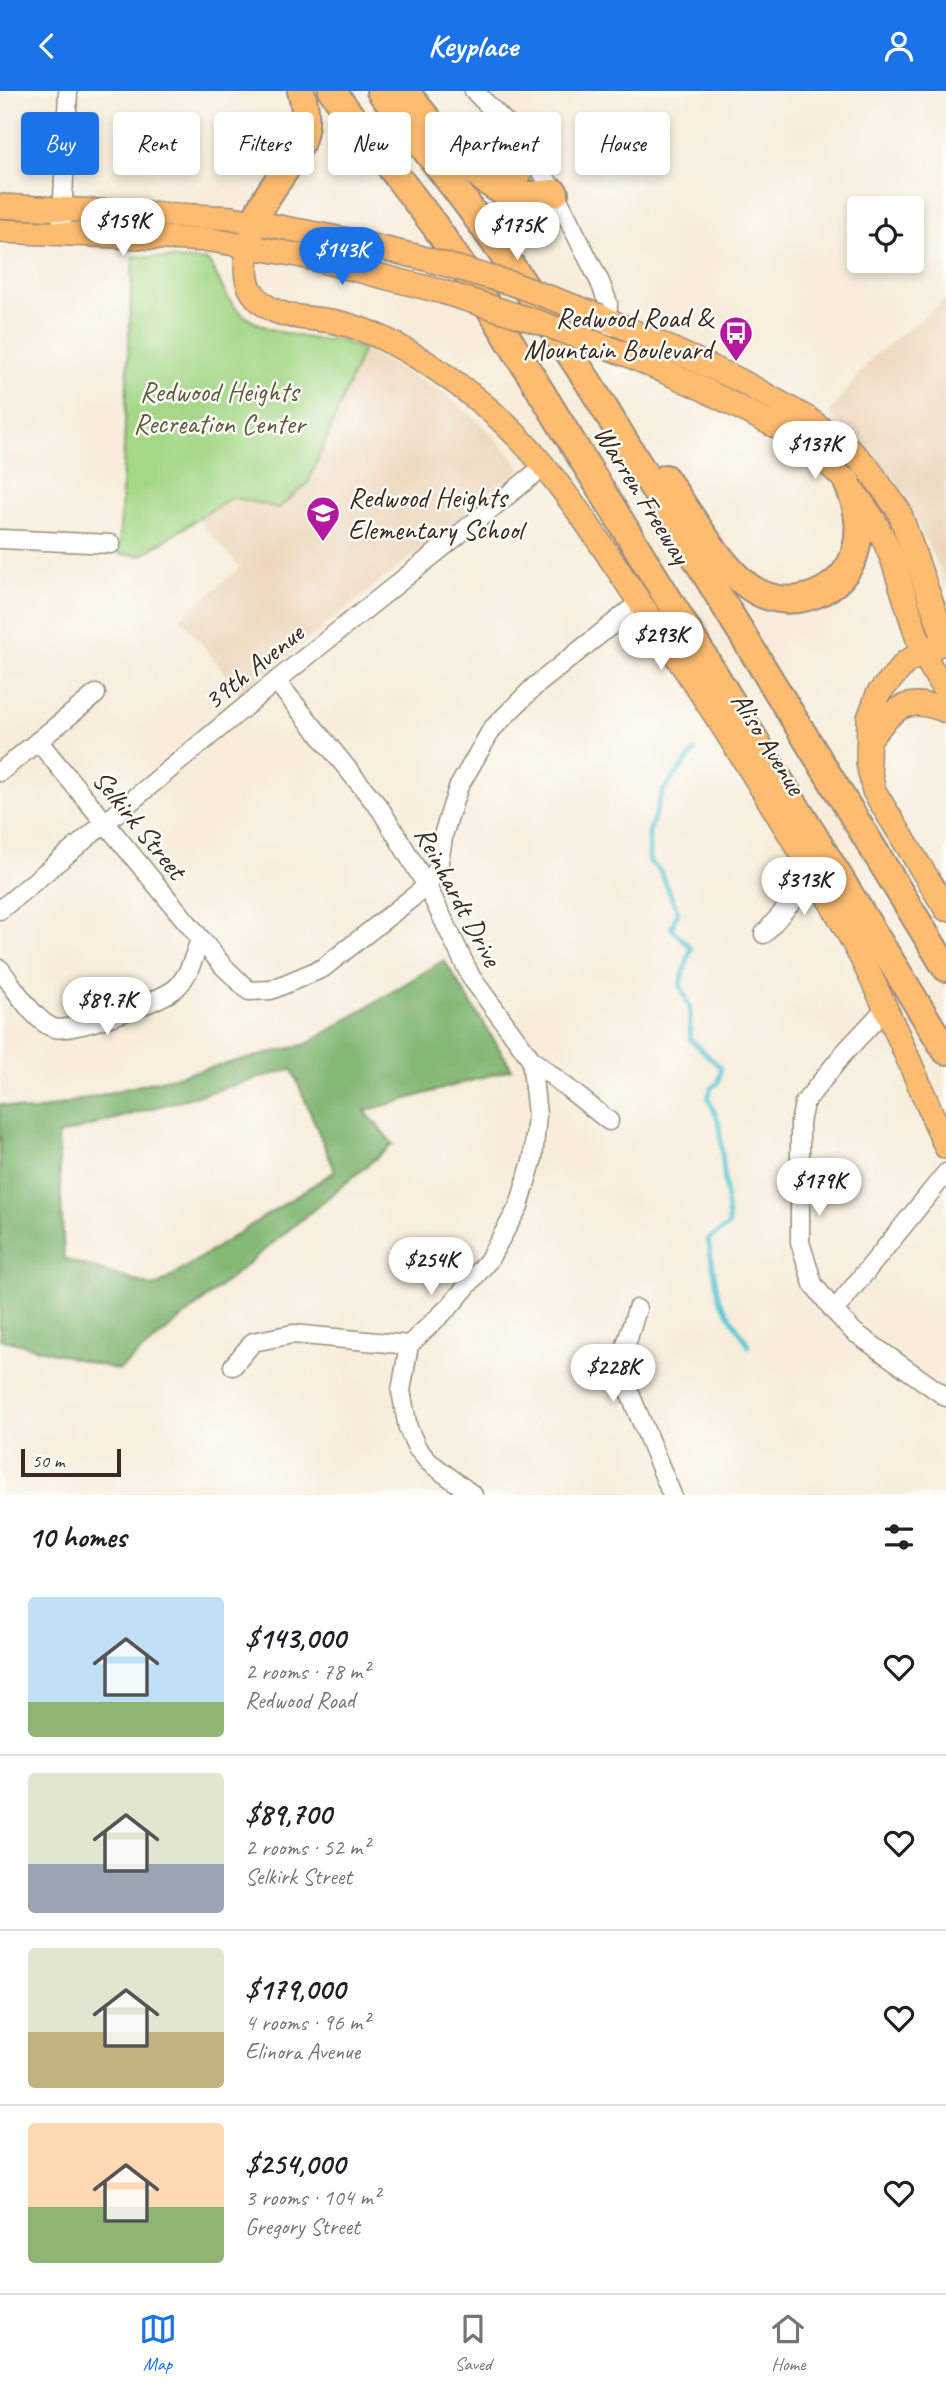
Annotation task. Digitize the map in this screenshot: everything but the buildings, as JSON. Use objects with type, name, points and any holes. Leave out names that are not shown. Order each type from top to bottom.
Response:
[{"type":"highway","points":[[252,234],[262,205],[287,168],[304,136],[306,113],[301,91]]},
{"type":"highway","name":"Warren Freeway","points":[[332,91],[435,226],[484,299],[946,1051]]},
{"type":"highway","name":"Warren Freeway","points":[[380,91],[467,204],[589,383],[946,968]]},
{"type":"highway","points":[[405,91],[461,157],[499,190],[511,194],[555,193]]},
{"type":"highway","points":[[494,185],[517,175]]},
{"type":"highway","points":[[589,383],[639,440],[731,570],[743,583],[768,598],[798,600],[812,597],[835,583],[852,562],[859,524],[855,500],[847,482]]},
{"type":"main road","points":[[0,206],[201,215],[347,266],[443,292],[604,326],[628,355],[796,436],[847,482],[874,520],[885,542],[922,652],[946,693]]},
{"type":"main road","points":[[0,231],[201,240],[252,234],[419,257],[513,284],[604,326],[739,380],[807,418],[849,449],[868,468],[899,511],[945,643],[922,652],[898,669],[878,694],[869,717],[869,763],[874,790],[946,909]]},
{"type":"main road","name":"Aliso Avenue","points":[[252,234],[247,280],[260,302],[284,314],[337,322],[372,334],[449,378],[521,440],[560,487],[710,704],[815,875],[853,941],[886,1008],[946,1147]]},
{"type":"main road","points":[[871,737],[889,715],[906,705],[928,705],[946,711]]},
{"type":"street","points":[[62,234],[68,91]]},
{"type":"street","points":[[474,91],[495,112]]},
{"type":"street","points":[[543,175],[604,290],[608,303],[604,326]]},
{"type":"street","name":"39th Avenue","points":[[0,911],[276,681],[543,467]]},
{"type":"street","points":[[0,539],[111,544]]},
{"type":"street","points":[[427,886],[438,867],[444,832],[458,788],[492,729],[534,687],[640,602]]},
{"type":"street","name":"Reinhardt Drive","points":[[276,681],[381,810],[427,886],[471,977],[531,1059],[610,1121]]},
{"type":"street","points":[[0,772],[96,694]]},
{"type":"street","name":"Selkirk Street","points":[[38,741],[200,940],[248,991],[271,991],[323,968],[427,886]]},
{"type":"street","points":[[764,934],[815,875]]},
{"type":"street","points":[[0,969],[38,1019],[54,1028],[72,1028],[160,999],[177,987],[189,970],[200,940]]},
{"type":"street","points":[[886,1008],[844,1053],[804,1103],[800,1123],[800,1242],[813,1284],[834,1311],[854,1332],[946,1397]]},
{"type":"street","points":[[472,1495],[429,1462],[417,1448],[408,1428],[401,1391],[409,1345],[451,1305],[488,1261],[519,1206],[533,1158],[537,1115],[531,1059]]},
{"type":"street","points":[[834,1311],[946,1173]]},
{"type":"street","points":[[637,1309],[626,1345],[628,1389],[672,1495]]},
{"type":"street","points":[[233,1367],[253,1342],[293,1334],[409,1345]]},
{"type":"shaded area","points":[[946,299],[946,596],[939,567],[894,478],[829,413],[873,357]]},
{"type":"shaded area","name":"Redwood Heights Elementary School","points":[[363,349],[446,394],[488,430],[522,468],[241,693],[181,618],[240,568],[197,518],[232,497],[279,508],[307,483]]},
{"type":"green space","name":"Redwood Heights Recreation Center","points":[[133,256],[208,261],[230,301],[249,319],[286,334],[326,341],[333,338],[363,349],[308,483],[279,508],[232,497],[142,555],[119,554]]},
{"type":"green space","points":[[444,960],[512,1069],[365,1111],[393,1144],[119,1370],[0,1339],[0,1104],[31,1112],[307,1044]],"holes":[[[292,1069],[335,1171],[155,1287],[64,1259],[58,1135]]]},
{"type":"waterway","points":[[695,751],[663,791],[649,832],[649,861],[660,871],[678,912],[671,928],[691,948],[680,984],[690,1008],[690,1039],[721,1068],[718,1083],[711,1088],[708,1098],[719,1122],[729,1225],[708,1240],[719,1299],[749,1346]]},
{"type":"place","name":"Redwood Road & Mountain Boulevard","points":[[736,363]]},
{"type":"place","name":"Redwood Heights Elementary School","points":[[323,543]]}]
